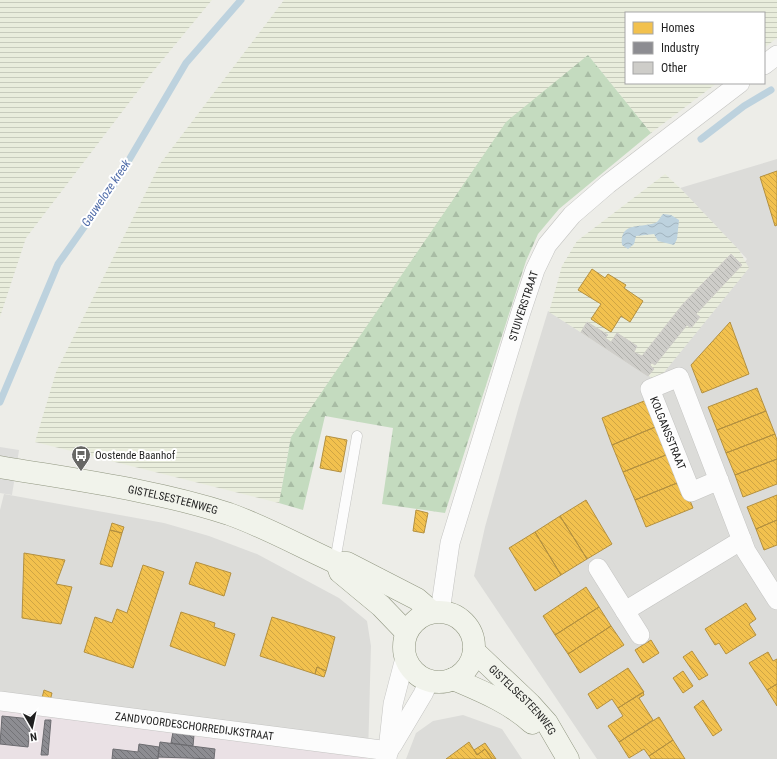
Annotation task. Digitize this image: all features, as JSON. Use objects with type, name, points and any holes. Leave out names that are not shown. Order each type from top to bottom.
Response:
[{"type":"main road","name":"GISTELSESTEENWEG","points":[[8,468],[180,500],[230,515],[268,530],[334,562],[347,563],[416,599],[436,612]]},
{"type":"main road","name":"GISTELSESTEENWEG","points":[[334,562],[340,572],[381,606],[406,632]]},
{"type":"main road","points":[[436,612],[451,614],[461,620],[469,629],[473,640],[474,651],[467,668],[453,679],[437,682],[429,681],[419,676],[410,668],[405,658],[404,645],[406,632],[413,623],[421,616],[436,612]]},
{"type":"main road","name":"GISTELSESTEENWEG","points":[[474,651],[530,704],[547,723],[566,756]]},
{"type":"main road","name":"GISTELSESTEENWEG","points":[[453,679],[489,694],[519,711],[566,756]]},
{"type":"street","points":[[765,64],[777,55]]},
{"type":"street","name":"STUIVERSTRAAT","points":[[436,612],[450,544],[520,315],[535,270],[547,245],[572,215],[608,184],[739,84]]},
{"type":"street","name":"KOLGANSSTRAAT","points":[[719,480],[691,492],[650,389],[679,377],[719,480],[742,540],[746,550],[777,600]]},
{"type":"street","points":[[625,611],[742,540]]},
{"type":"street","points":[[598,568],[640,634]]},
{"type":"street","points":[[388,755],[393,704],[405,658]]},
{"type":"street","points":[[388,755],[429,681]]},
{"type":"street","name":"ZANDVOORDESCHORREDIJKSTRAAT","points":[[0,701],[388,755]]},
{"type":"lane","points":[[334,562],[357,436]]},
{"type":"shaded area","points":[[777,159],[777,759],[597,759],[474,576],[485,527],[519,406],[548,311],[657,381],[747,259],[680,188]]},
{"type":"shaded area","points":[[4,494],[164,523],[209,536],[257,554],[339,598],[367,621],[371,646],[368,755],[0,705],[0,510]]},
{"type":"shaded area","points":[[0,705],[368,755],[367,759],[0,759]]},
{"type":"shaded area","points":[[463,715],[502,729],[522,759],[406,759],[416,733],[433,721]]},
{"type":"green space","points":[[0,0],[212,0],[151,74],[26,238],[0,317]]},
{"type":"green space","points":[[284,0],[777,0],[777,38],[765,47],[765,12],[625,12],[625,84],[716,84],[651,133],[588,55],[291,437],[279,503],[35,442],[56,372],[160,164]]},
{"type":"green space","points":[[588,55],[651,133],[559,209],[538,234],[526,261],[445,513],[382,504],[393,428],[325,416],[303,510],[279,503],[291,437],[506,122]]},
{"type":"green space","points":[[665,174],[739,250],[749,268],[657,381],[549,312],[562,266],[577,241]]},
{"type":"water","points":[[663,214],[671,215],[679,220],[677,239],[674,245],[658,241],[654,234],[636,236],[634,244],[628,249],[622,245],[622,237],[624,232],[634,227],[657,222]]},
{"type":"pier","points":[[0,447],[19,450],[12,495],[0,493]]},
{"type":"building: Homes","points":[[777,171],[777,225],[775,226],[760,177]]},
{"type":"building: Homes","points":[[592,269],[605,278],[608,274],[626,285],[624,288],[643,301],[630,322],[621,316],[611,332],[591,319],[601,304],[578,290]]},
{"type":"building: Homes","points":[[730,322],[749,374],[702,393],[691,365]]},
{"type":"building: Homes","points":[[757,388],[766,411],[717,430],[708,407]]},
{"type":"building: Homes","points":[[649,399],[660,425],[612,445],[602,418]]},
{"type":"building: Homes","points":[[766,411],[775,434],[726,453],[717,430]]},
{"type":"building: Homes","points":[[660,425],[671,453],[623,472],[612,445]]},
{"type":"building: Homes","points":[[775,434],[777,440],[777,459],[735,475],[726,453]]},
{"type":"building: Homes","points":[[326,436],[347,440],[341,472],[320,468]]},
{"type":"building: Homes","points":[[671,453],[682,481],[635,500],[623,472]]},
{"type":"building: Homes","points":[[777,459],[777,484],[743,497],[735,475]]},
{"type":"building: Homes","points":[[682,481],[693,508],[646,527],[635,500]]},
{"type":"building: Homes","points":[[777,495],[777,520],[756,529],[747,507]]},
{"type":"building: Homes","points":[[586,500],[612,544],[587,559],[560,516]]},
{"type":"building: Homes","points":[[416,510],[428,513],[424,533],[413,531]]},
{"type":"building: Homes","points":[[560,516],[587,559],[561,575],[535,532]]},
{"type":"building: Homes","points":[[777,520],[777,545],[764,550],[756,529]]},
{"type":"building: Homes","points":[[112,523],[124,527],[122,533],[110,530]]},
{"type":"building: Homes","points":[[110,530],[122,533],[112,567],[100,564]]},
{"type":"building: Homes","points":[[535,532],[561,575],[535,591],[509,548]]},
{"type":"building: Homes","points":[[24,553],[65,560],[56,584],[72,587],[61,624],[22,618]]},
{"type":"building: Homes","points":[[196,562],[231,573],[224,596],[189,584]]},
{"type":"building: Homes","points":[[143,565],[164,572],[133,668],[84,652],[95,617],[112,623],[117,609],[127,613]]},
{"type":"building: Homes","points":[[586,587],[599,607],[555,635],[543,616]]},
{"type":"building: Homes","points":[[746,603],[756,619],[749,624],[756,635],[726,654],[719,643],[715,645],[705,629]]},
{"type":"building: Homes","points":[[599,607],[611,626],[568,654],[555,635]]},
{"type":"building: Homes","points":[[181,612],[215,623],[214,627],[235,634],[225,666],[170,646]]},
{"type":"building: Homes","points":[[272,617],[335,637],[326,671],[317,667],[315,674],[260,656]]},
{"type":"building: Homes","points":[[611,626],[624,645],[580,673],[568,654]]},
{"type":"building: Homes","points":[[651,640],[659,653],[643,663],[635,650]]},
{"type":"building: Homes","points":[[692,651],[708,675],[699,680],[683,657]]},
{"type":"building: Homes","points":[[768,652],[773,661],[777,659],[777,684],[767,690],[749,663]]},
{"type":"building: Homes","points":[[317,667],[326,671],[324,677],[315,674]]},
{"type":"building: Homes","points":[[628,668],[644,692],[618,708],[612,699],[597,709],[588,694]]},
{"type":"building: Homes","points":[[683,671],[693,686],[683,693],[673,678]]},
{"type":"building: Homes","points":[[777,684],[777,706],[767,690]]},
{"type":"building: Homes","points":[[44,690],[52,693],[50,701],[42,698]]},
{"type":"building: Homes","points":[[643,692],[644,695],[639,698],[653,720],[619,742],[608,726],[623,716],[618,708]]},
{"type":"building: Homes","points":[[703,700],[722,730],[713,736],[694,707]]},
{"type":"building: Homes","points":[[659,717],[673,740],[649,756],[644,749],[629,758],[619,742]]},
{"type":"building: Homes","points":[[673,740],[685,759],[651,759],[649,756]]},
{"type":"building: Homes","points":[[469,742],[477,755],[485,749],[492,759],[446,759]]},
{"type":"building: Homes","points":[[485,743],[496,759],[492,759],[485,749],[477,755],[474,750]]},
{"type":"building: Industry","points":[[2,716],[31,719],[28,747],[0,744]]},
{"type":"building: Industry","points":[[45,720],[51,720],[48,755],[41,755]]},
{"type":"building: Industry","points":[[173,732],[194,735],[193,746],[171,743]]},
{"type":"building: Industry","points":[[160,742],[215,749],[214,759],[158,757]]},
{"type":"building: Industry","points":[[139,744],[159,747],[158,759],[112,759],[113,749],[138,752]]},
{"type":"building: Other","points":[[731,254],[742,265],[696,314],[683,304]]},
{"type":"building: Other","points":[[683,304],[700,317],[691,328],[687,325],[655,365],[652,363],[650,365],[654,369],[648,376],[581,332],[587,322],[608,335],[605,338],[611,342],[617,333],[637,346],[634,352],[642,356]]},
{"type":"waterway","name":"Gauweloze kreek","points":[[0,402],[58,264],[116,182],[186,63],[241,0]]},
{"type":"waterway","points":[[701,139],[744,106],[771,90]]},
{"type":"place","name":"Oostende Baanhof","points":[[81,472]]}]
